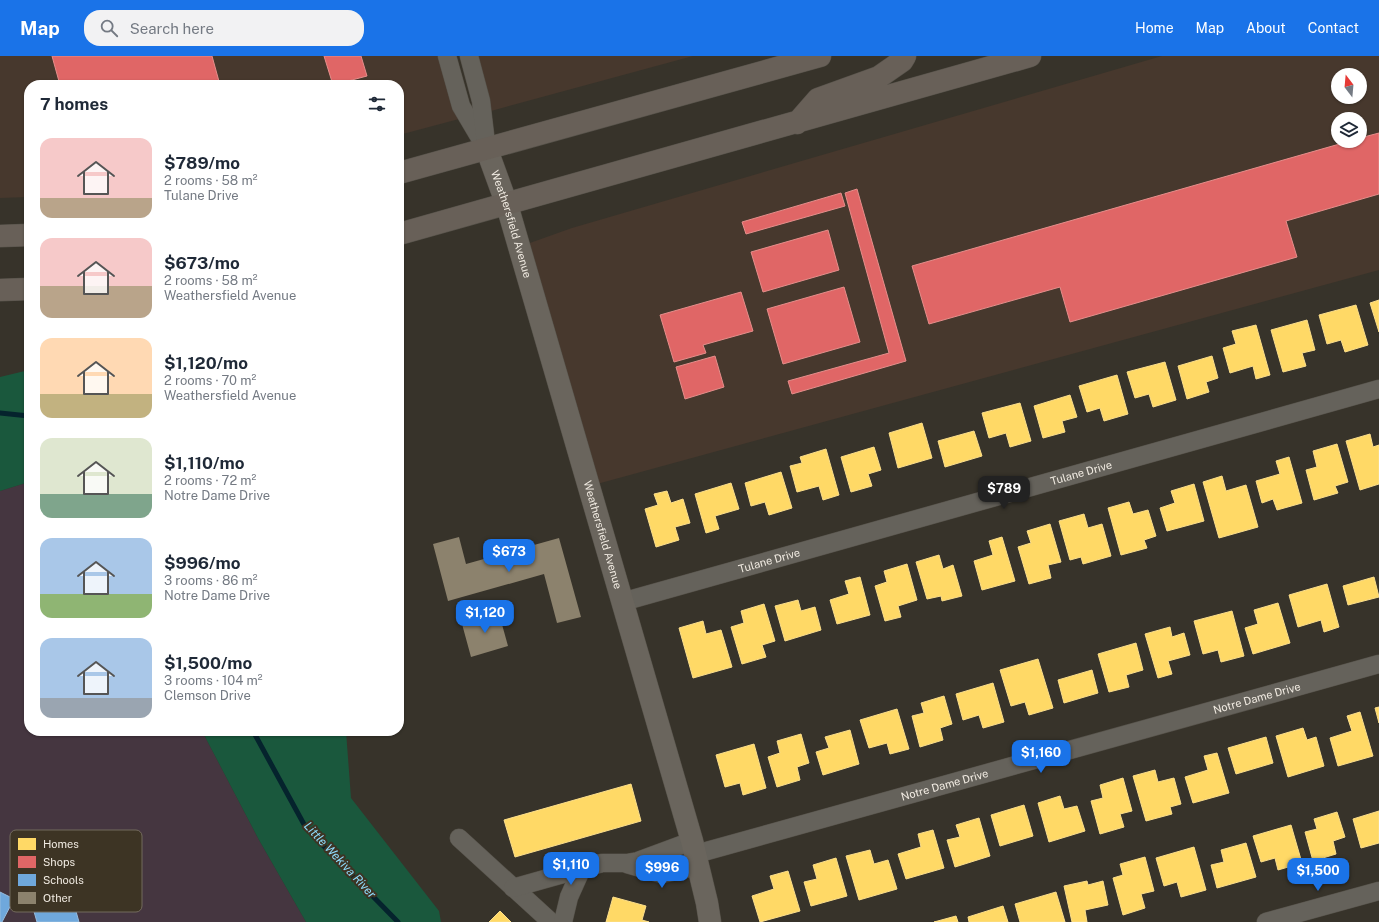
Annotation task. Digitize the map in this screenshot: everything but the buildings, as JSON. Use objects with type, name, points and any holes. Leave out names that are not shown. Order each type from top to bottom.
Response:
[{"type":"main road","points":[[404,172],[820,56]]},
{"type":"main road","points":[[797,123],[818,98],[879,76],[902,61],[905,56]]},
{"type":"main road","points":[[404,233],[507,205],[1030,56]]},
{"type":"main road","points":[[0,236],[24,235]]},
{"type":"main road","points":[[0,290],[24,289]]},
{"type":"street","name":"Weathersfield Avenue","points":[[447,56],[461,106],[486,150],[507,205],[695,854],[710,922]]},
{"type":"street","name":"Weathersfield Avenue","points":[[469,56],[481,101],[486,150]]},
{"type":"street","name":"Tulane Drive","points":[[622,602],[1379,389]]},
{"type":"street","name":"Notre Dame Drive","points":[[627,863],[656,856],[695,854],[1379,664]]},
{"type":"street","points":[[459,838],[551,922]]},
{"type":"street","name":"Notre Dame Drive","points":[[513,888],[602,862],[627,863],[662,874],[695,854]]},
{"type":"street","points":[[563,922],[569,897],[582,868]]},
{"type":"street","points":[[1266,922],[1299,918],[1379,891]]},
{"type":"shaded area","points":[[0,56],[438,56],[453,108],[459,119],[404,134],[404,80],[24,80],[24,197],[0,198]]},
{"type":"shaded area","points":[[478,56],[693,56],[491,111]]},
{"type":"shaded area","points":[[1162,56],[1379,56],[1379,270],[597,484],[527,244],[572,228]]},
{"type":"shaded area","points":[[24,484],[24,736],[205,736],[259,840],[306,922],[0,922],[0,491]]},
{"type":"green space","points":[[24,371],[24,484],[0,491],[0,377]]},
{"type":"green space","points":[[205,736],[346,736],[351,798],[439,911],[441,922],[306,922],[259,840]]},
{"type":"waterway","name":"Little Wekiva River","points":[[0,413],[24,415]]},
{"type":"waterway","name":"Little Wekiva River","points":[[256,736],[306,828],[398,922]]}]
